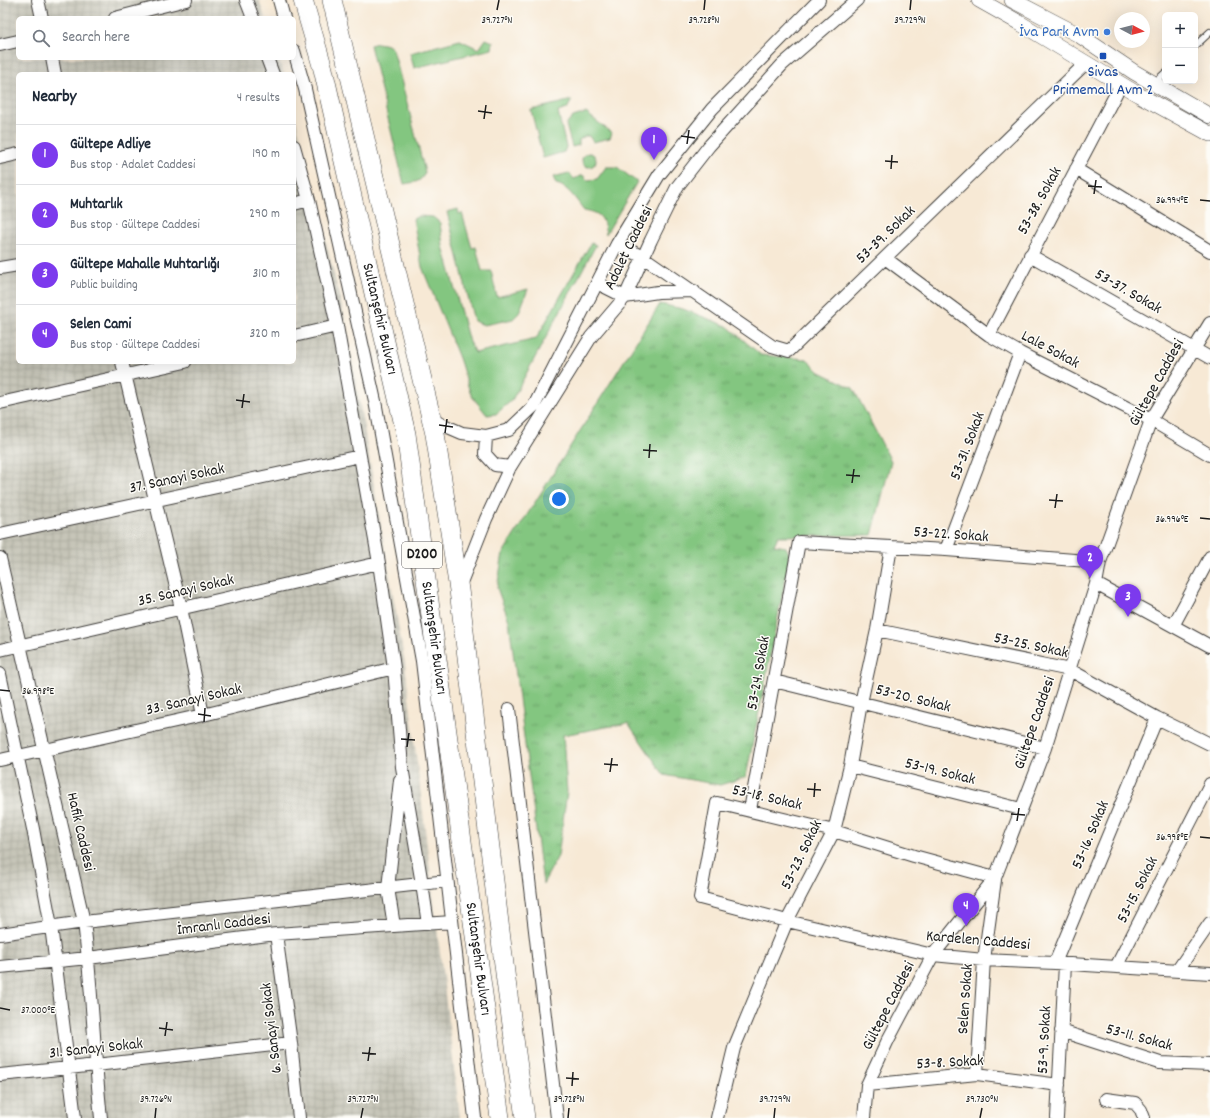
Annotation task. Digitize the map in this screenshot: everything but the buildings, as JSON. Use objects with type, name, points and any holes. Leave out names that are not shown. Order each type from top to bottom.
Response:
[{"type":"highway","name":"Sultanşehir Bulvarı","points":[[303,0],[323,69],[406,434],[500,1118]]},
{"type":"highway","name":"Sultanşehir Bulvarı","points":[[332,0],[432,420],[459,590],[506,981],[526,1118]]},
{"type":"street","points":[[38,0],[42,16]]},
{"type":"street","points":[[122,16],[186,0]]},
{"type":"street","points":[[246,0],[251,16]]},
{"type":"street","points":[[279,0],[283,16]]},
{"type":"street","name":"Adalet Caddesi","points":[[432,420],[462,433],[486,436],[509,430],[534,406],[617,244],[659,175],[712,109],[819,0]]},
{"type":"street","name":"Adalet Caddesi","points":[[459,590],[486,519],[510,466],[591,337],[625,297],[677,187],[709,146],[782,65],[857,0]]},
{"type":"street","points":[[979,0],[1121,84],[1210,134]]},
{"type":"street","points":[[1012,0],[1079,35],[1134,72],[1160,79],[1210,116]]},
{"type":"street","points":[[0,45],[16,41]]},
{"type":"street","points":[[296,58],[307,97],[375,401],[422,661],[475,1118]]},
{"type":"street","points":[[52,60],[55,72]]},
{"type":"street","points":[[268,60],[271,72]]},
{"type":"street","name":"53-39. Sokak","points":[[617,244],[643,257],[772,346],[789,351],[1086,63]]},
{"type":"street","name":"53-38. Sokak","points":[[988,335],[1121,84]]},
{"type":"street","points":[[296,153],[309,200],[336,326],[379,562],[394,668],[402,767],[428,924]]},
{"type":"street","points":[[0,158],[16,154]]},
{"type":"street","points":[[1076,169],[1210,251]]},
{"type":"street","points":[[296,203],[309,200]]},
{"type":"street","name":"53-37. Sokak","points":[[1030,255],[1195,348],[1210,358]]},
{"type":"street","name":"Lale Sokak","points":[[886,258],[988,335],[1151,420],[1210,455]]},
{"type":"street","points":[[0,268],[16,265]]},
{"type":"street","points":[[597,283],[625,297],[658,292],[694,291]]},
{"type":"street","name":"Gültepe Caddesi","points":[[864,1118],[867,1085],[888,1040],[933,955],[995,878],[1045,748],[1096,584],[1100,562],[1151,420],[1210,323]]},
{"type":"street","points":[[296,336],[336,326]]},
{"type":"street","name":"53-31. Sokak","points":[[946,550],[1020,353]]},
{"type":"street","points":[[122,364],[154,501],[181,608],[203,715]]},
{"type":"street","points":[[0,403],[176,364]]},
{"type":"street","points":[[486,436],[485,454],[495,465],[510,466]]},
{"type":"street","name":"37. Sanayi Sokak","points":[[0,534],[360,456]]},
{"type":"street","name":"53-22. Sokak","points":[[799,542],[946,550],[1100,562]]},
{"type":"street","name":"53-24. Sokak","points":[[750,810],[799,542]]},
{"type":"street","name":"53-23. Sokak","points":[[716,1118],[734,1048],[787,921],[834,831],[850,766],[861,702],[877,630],[891,548]]},
{"type":"street","points":[[1173,626],[1210,557]]},
{"type":"street","name":"Hafik Caddesi","points":[[0,558],[84,922],[88,958],[95,1065],[101,1118]]},
{"type":"street","name":"35. Sanayi Sokak","points":[[0,650],[379,562]]},
{"type":"street","points":[[1096,584],[1210,646]]},
{"type":"street","name":"53-25. Sokak","points":[[877,630],[1070,670],[1158,718],[1210,744]]},
{"type":"street","name":"33. Sanayi Sokak","points":[[0,760],[203,715],[394,668]]},
{"type":"street","points":[[0,674],[18,756],[51,926],[75,1118]]},
{"type":"street","name":"53-20. Sokak","points":[[774,680],[1045,748]]},
{"type":"street","points":[[509,709],[557,1118]]},
{"type":"street","name":"53-16. Sokak","points":[[1060,964],[1158,718]]},
{"type":"street","name":"53-19. Sokak","points":[[850,766],[1021,809]]},
{"type":"street","points":[[394,926],[388,888],[402,767]]},
{"type":"street","name":"53-15. Sokak","points":[[1116,968],[1210,784]]},
{"type":"street","name":"53-18. Sokak","points":[[700,898],[717,803],[834,831],[914,856],[995,878]]},
{"type":"street","name":"Selen Sokak","points":[[977,1074],[984,960],[995,878]]},
{"type":"street","name":"İmranlı Caddesi","points":[[0,934],[84,922],[447,881]]},
{"type":"street","name":"Kardelen Caddesi","points":[[700,898],[787,921],[933,955],[984,960],[1210,973]]},
{"type":"street","name":"İmranlı Caddesi","points":[[0,967],[55,960],[88,958],[276,934],[452,922]]},
{"type":"street","points":[[1177,972],[1210,922]]},
{"type":"street","name":"6. Sanayi Sokak","points":[[276,934],[291,1043],[298,1118]]},
{"type":"street","name":"53-9. Sokak","points":[[1057,1118],[1062,1031],[1060,964]]},
{"type":"street","name":"53-11. Sokak","points":[[1062,1031],[1160,1063],[1210,1065]]},
{"type":"street","name":"31. Sanayi Sokak","points":[[0,1075],[291,1043]]},
{"type":"street","name":"53-8. Sokak","points":[[867,1085],[977,1074],[1059,1085]]},
{"type":"street","points":[[1106,1098],[1135,1103],[1141,1110],[1144,1118]]},
{"type":"lane","points":[[1198,43],[1210,32]]},
{"type":"shaded area","points":[[0,0],[259,0],[264,16],[16,16],[16,60],[279,60],[283,72],[16,72],[16,364],[296,364],[296,120],[345,319],[405,664],[460,1118],[0,1118]]},
{"type":"green space","points":[[486,39],[493,42],[492,49],[414,68],[410,53],[460,40],[479,49]]},
{"type":"green space","points":[[378,43],[388,45],[393,49],[425,172],[422,178],[414,182],[404,184],[370,45]]},
{"type":"green space","points":[[572,100],[567,109],[558,112],[566,147],[564,152],[543,158],[531,110]]},
{"type":"green space","points":[[586,113],[612,133],[610,138],[593,142],[589,136],[585,136],[579,140],[579,145],[572,147],[566,125],[573,117]]},
{"type":"green space","points":[[589,153],[594,155],[596,160],[594,165],[589,167],[584,165],[582,160],[584,155]]},
{"type":"green space","points":[[606,167],[617,167],[637,182],[606,234],[604,224],[598,214],[584,210],[568,190],[556,184],[553,177],[569,173],[574,179],[583,175],[587,180],[597,179]]},
{"type":"green space","points":[[458,209],[459,214],[462,213],[472,248],[476,247],[482,271],[491,271],[497,297],[528,289],[519,313],[513,319],[484,325],[474,321],[447,212]]},
{"type":"green space","points":[[419,216],[433,217],[440,223],[443,246],[469,342],[475,353],[536,339],[591,243],[596,245],[512,400],[496,414],[487,415],[471,395],[459,358],[422,267],[413,219]]},
{"type":"green space","points":[[660,304],[683,309],[727,326],[761,355],[806,359],[820,372],[853,388],[891,461],[872,535],[778,536],[774,545],[786,547],[790,556],[746,777],[720,785],[664,775],[628,723],[563,735],[567,792],[558,856],[543,884],[509,621],[497,588],[503,553]]},
{"type":"place","name":"İva Park Avm","points":[[1107,32]]},
{"type":"place","name":"Sivas Primemall Avm 2","points":[[1103,56]]},
{"type":"place","name":"Gültepe Adliye","points":[[654,160]]},
{"type":"place","name":"Muhtarlık","points":[[1090,578]]},
{"type":"place","name":"Gültepe Mahalle Muhtarlığı","points":[[1128,617]]},
{"type":"place","name":"Selen Cami","points":[[966,926]]}]
